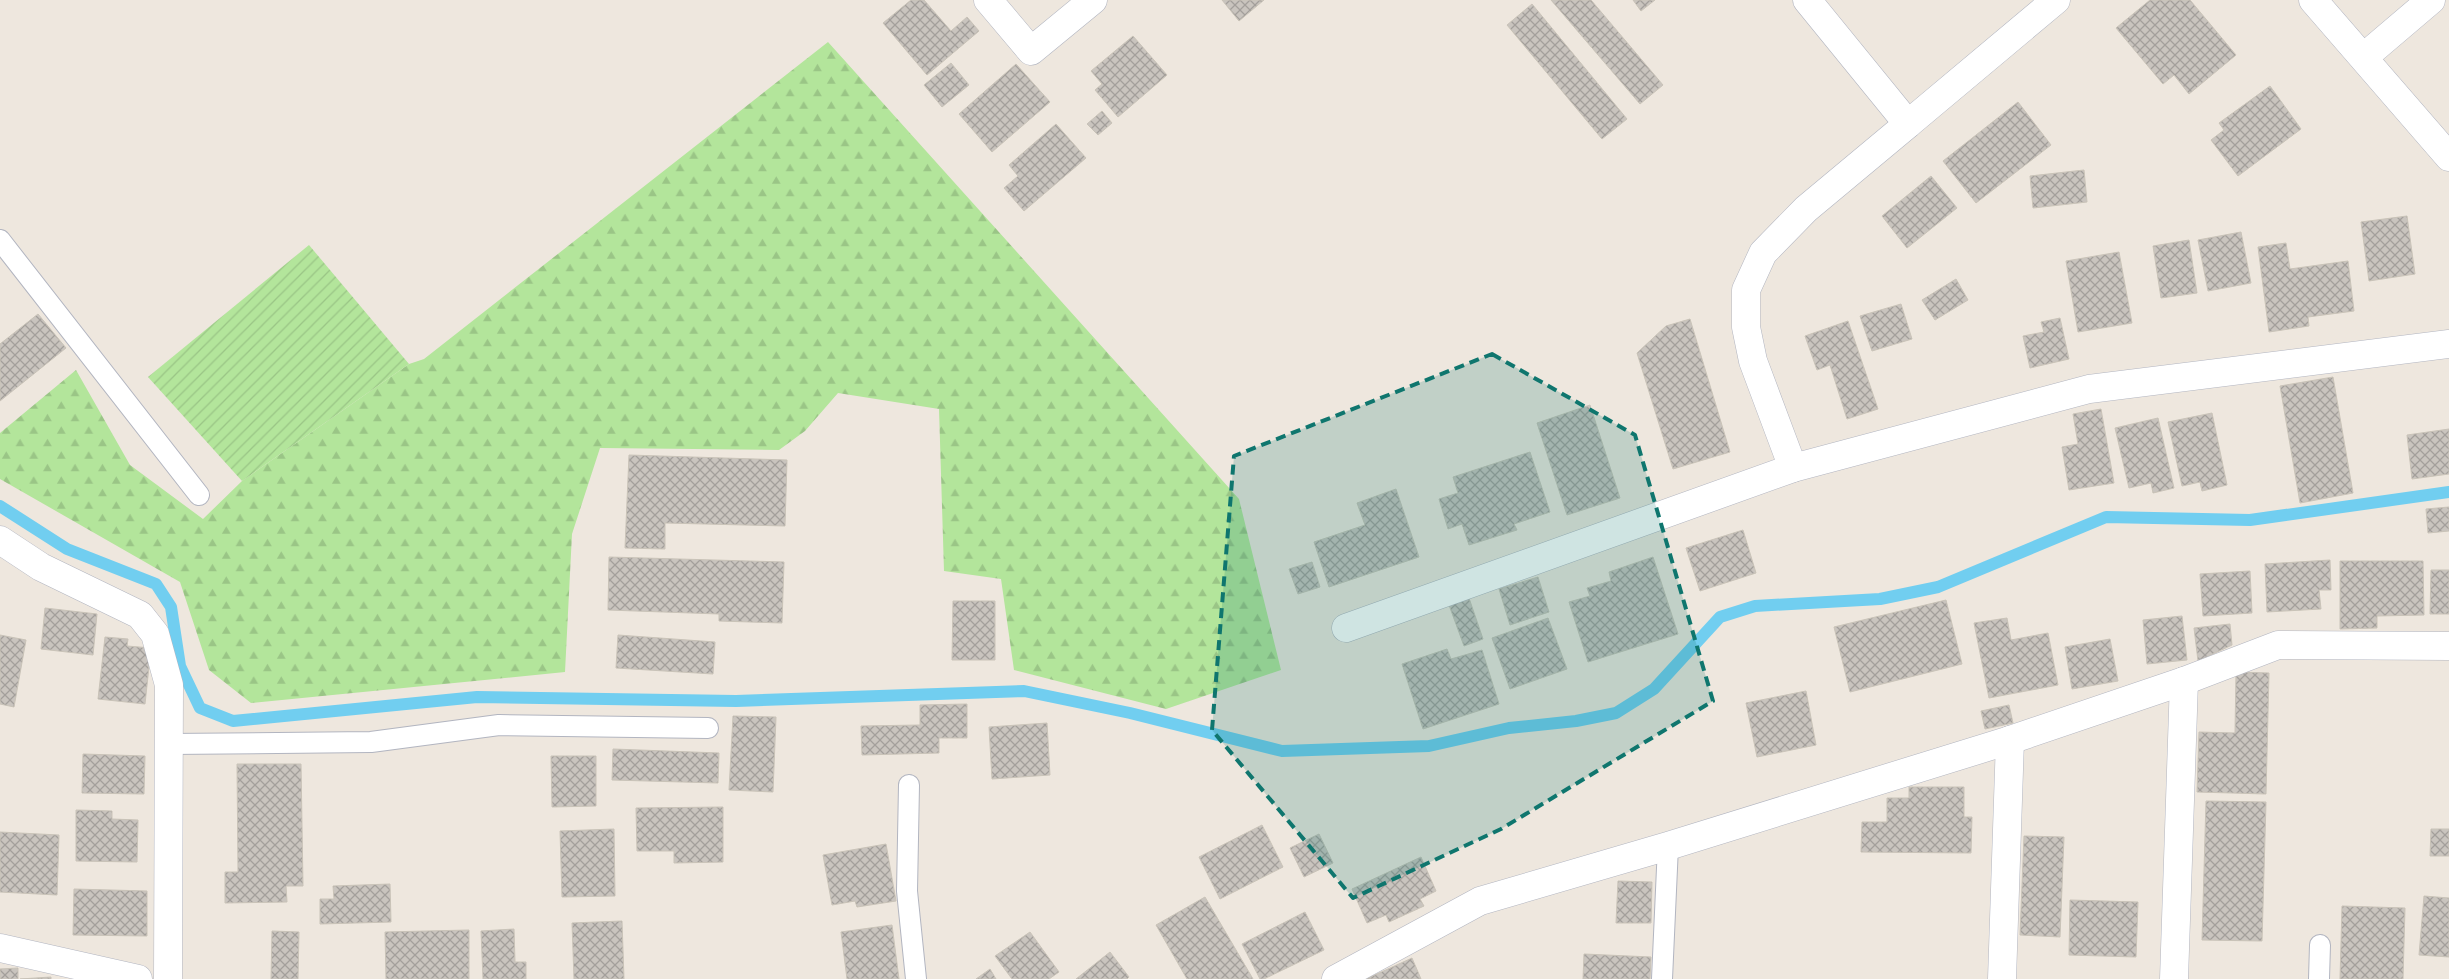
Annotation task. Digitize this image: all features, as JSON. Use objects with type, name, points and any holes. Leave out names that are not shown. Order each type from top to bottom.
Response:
[{"type":"street","points":[[988,0],[1031,51],[1093,0]]},
{"type":"street","points":[[1807,0],[1908,124]]},
{"type":"street","points":[[1793,468],[1753,361],[1746,327],[1746,290],[1763,253],[1806,209],[2056,0]]},
{"type":"street","points":[[2313,0],[2449,156]]},
{"type":"street","points":[[2364,57],[2430,0]]},
{"type":"street","points":[[1346,628],[1793,468],[2089,389],[2449,344]]},
{"type":"street","points":[[0,540],[41,567],[140,615],[155,634],[168,685],[168,979]]},
{"type":"street","points":[[1336,979],[1480,901],[1668,846],[2010,740],[2184,680],[2278,645],[2449,646]]},
{"type":"street","points":[[2174,979],[2184,680]]},
{"type":"street","points":[[2002,979],[2010,740]]},
{"type":"street","points":[[0,948],[138,979]]},
{"type":"lane","points":[[0,240],[199,495]]},
{"type":"lane","points":[[169,744],[371,742],[499,725],[708,728]]},
{"type":"lane","points":[[909,785],[907,891],[916,979]]},
{"type":"lane","points":[[1662,979],[1668,846]]},
{"type":"lane","points":[[2319,979],[2320,945]]},
{"type":"highlighted area","points":[[1492,354],[1635,435],[1713,701],[1501,829],[1353,898],[1212,730],[1234,456]]},
{"type":"green space","points":[[828,42],[1239,499],[1281,670],[1166,709],[1014,670],[1001,579],[944,571],[939,409],[838,393],[805,431],[779,450],[600,448],[572,534],[565,672],[251,703],[209,670],[180,582],[0,479],[0,433],[76,370],[130,465],[203,519],[242,481],[409,364],[424,359]]},
{"type":"green space","points":[[309,245],[409,364],[242,481],[148,377]]},
{"type":"building","points":[[911,0],[924,0],[951,31],[967,17],[979,31],[927,75],[883,23]]},
{"type":"building","points":[[1222,0],[1264,0],[1239,21]]},
{"type":"building","points":[[1551,0],[1591,0],[1663,85],[1640,104]]},
{"type":"building","points":[[1633,0],[1655,0],[1641,11]]},
{"type":"building","points":[[2150,0],[2190,0],[2236,55],[2189,94],[2174,75],[2163,84],[2116,28]]},
{"type":"building","points":[[1532,4],[1627,119],[1602,139],[1507,25]]},
{"type":"building","points":[[1133,36],[1167,75],[1118,117],[1095,90],[1102,84],[1091,71]]},
{"type":"building","points":[[951,63],[969,85],[942,107],[924,85]]},
{"type":"building","points":[[1016,64],[1050,102],[992,152],[959,114]]},
{"type":"building","points":[[2270,86],[2301,129],[2238,176],[2211,140],[2224,130],[2219,123]]},
{"type":"building","points":[[2018,102],[2051,145],[1976,203],[1943,161]]},
{"type":"building","points":[[1102,111],[1112,123],[1098,135],[1087,124]]},
{"type":"building","points":[[1056,124],[1086,158],[1024,211],[1004,188],[1018,176],[1009,165]]},
{"type":"building","points":[[2084,170],[2087,202],[2033,208],[2030,176]]},
{"type":"building","points":[[1931,176],[1957,208],[1907,248],[1882,216]]},
{"type":"building","points":[[2407,216],[2415,274],[2369,281],[2361,222]]},
{"type":"building","points":[[2241,232],[2251,283],[2208,291],[2198,240]]},
{"type":"building","points":[[2189,240],[2197,293],[2161,298],[2153,246]]},
{"type":"building","points":[[2286,243],[2290,269],[2348,261],[2354,311],[2308,317],[2309,326],[2269,332],[2258,247]]},
{"type":"building","points":[[2119,252],[2132,323],[2078,332],[2066,261]]},
{"type":"building","points":[[1956,279],[1968,300],[1935,320],[1922,300]]},
{"type":"building","points":[[1901,304],[1912,339],[1872,351],[1860,316]]},
{"type":"building","points":[[38,314],[66,348],[0,401],[0,344]]},
{"type":"building","points":[[2060,318],[2069,359],[2030,368],[2023,336],[2044,332],[2041,322]]},
{"type":"building","points":[[1690,319],[1730,452],[1673,469],[1637,353],[1666,326]]},
{"type":"building","points":[[1848,321],[1878,409],[1847,419],[1830,365],[1817,370],[1805,336]]},
{"type":"building","points":[[2333,377],[2353,493],[2300,503],[2280,386]]},
{"type":"building","points":[[1590,405],[1620,498],[1567,515],[1537,423]]},
{"type":"building","points":[[2101,409],[2114,483],[2069,490],[2062,447],[2078,444],[2073,414]]},
{"type":"building","points":[[2212,413],[2227,485],[2202,491],[2200,482],[2182,486],[2168,422]]},
{"type":"building","points":[[2158,418],[2174,488],[2153,493],[2151,483],[2129,488],[2115,428]]},
{"type":"building","points":[[2449,429],[2449,474],[2412,479],[2407,435]]},
{"type":"building","points":[[1530,452],[1550,512],[1514,524],[1517,530],[1469,545],[1462,524],[1448,529],[1439,499],[1458,493],[1453,477]]},
{"type":"building","points":[[629,455],[787,460],[785,526],[665,523],[665,549],[625,548]]},
{"type":"building","points":[[1396,489],[1419,557],[1329,587],[1314,542],[1365,525],[1357,503]]},
{"type":"building","points":[[2449,507],[2449,531],[2428,533],[2426,509]]},
{"type":"building","points":[[1743,530],[1756,573],[1700,591],[1686,548]]},
{"type":"building","points":[[609,557],[784,562],[782,623],[719,621],[719,614],[608,610]]},
{"type":"building","points":[[1653,557],[1678,634],[1588,662],[1569,602],[1590,596],[1587,588],[1611,581],[1609,572]]},
{"type":"building","points":[[2330,560],[2331,590],[2319,590],[2321,609],[2267,612],[2265,564]]},
{"type":"building","points":[[2340,561],[2423,561],[2424,615],[2377,616],[2377,628],[2340,629]]},
{"type":"building","points":[[1312,562],[1320,587],[1298,594],[1289,569]]},
{"type":"building","points":[[2431,570],[2449,570],[2449,614],[2430,614]]},
{"type":"building","points":[[2250,571],[2252,613],[2203,616],[2200,574]]},
{"type":"building","points":[[1538,577],[1549,612],[1510,625],[1499,589]]},
{"type":"building","points":[[1469,598],[1483,639],[1464,646],[1449,605]]},
{"type":"building","points":[[1946,600],[1962,664],[1850,692],[1834,627]]},
{"type":"building","points":[[953,601],[995,601],[995,660],[952,660]]},
{"type":"building","points":[[45,608],[97,614],[93,655],[41,649]]},
{"type":"building","points":[[2182,616],[2187,660],[2147,664],[2143,620]]},
{"type":"building","points":[[1548,618],[1567,669],[1510,689],[1492,638]]},
{"type":"building","points":[[2007,618],[2011,640],[2048,633],[2058,685],[1989,698],[1974,623]]},
{"type":"building","points":[[2230,624],[2232,645],[2198,661],[2194,628]]},
{"type":"building","points":[[0,635],[26,640],[14,707],[0,704]]},
{"type":"building","points":[[618,635],[715,642],[713,674],[616,668]]},
{"type":"building","points":[[105,637],[128,639],[127,646],[151,648],[145,704],[98,699]]},
{"type":"building","points":[[2110,639],[2118,681],[2072,689],[2065,647]]},
{"type":"building","points":[[1447,649],[1451,659],[1482,650],[1499,704],[1423,729],[1402,664]]},
{"type":"building","points":[[2236,672],[2269,673],[2266,794],[2197,792],[2199,732],[2235,733]]},
{"type":"building","points":[[1806,691],[1816,745],[1757,757],[1746,703]]},
{"type":"building","points":[[967,704],[967,738],[939,738],[939,753],[862,755],[861,726],[920,725],[920,705]]},
{"type":"building","points":[[2009,705],[2013,723],[1985,729],[1981,711]]},
{"type":"building","points":[[733,716],[776,717],[773,792],[729,790]]},
{"type":"building","points":[[1047,723],[1050,775],[992,779],[989,727]]},
{"type":"building","points":[[613,749],[719,753],[718,783],[612,780]]},
{"type":"building","points":[[83,754],[145,756],[144,794],[82,793]]},
{"type":"building","points":[[551,756],[596,756],[596,806],[552,807]]},
{"type":"building","points":[[237,764],[301,764],[303,886],[286,886],[287,902],[225,903],[225,872],[238,872]]},
{"type":"building","points":[[1909,787],[1964,787],[1964,817],[1972,817],[1971,853],[1861,852],[1862,822],[1887,822],[1887,798],[1909,798]]},
{"type":"building","points":[[2206,801],[2266,802],[2262,941],[2202,940]]},
{"type":"building","points":[[723,807],[723,862],[674,863],[674,851],[637,851],[636,808]]},
{"type":"building","points":[[76,810],[112,811],[112,819],[138,820],[137,862],[76,861]]},
{"type":"building","points":[[1262,825],[1283,867],[1220,899],[1199,857]]},
{"type":"building","points":[[614,829],[615,896],[562,897],[560,831]]},
{"type":"building","points":[[2431,829],[2449,829],[2449,856],[2430,856]]},
{"type":"building","points":[[0,832],[59,835],[57,895],[0,892]]},
{"type":"building","points":[[1319,834],[1333,863],[1304,877],[1290,848]]},
{"type":"building","points":[[2024,836],[2064,837],[2060,937],[2020,935]]},
{"type":"building","points":[[886,844],[896,901],[857,907],[855,901],[832,905],[823,855]]},
{"type":"building","points":[[1421,857],[1436,891],[1420,899],[1424,906],[1389,922],[1386,915],[1367,923],[1352,889]]},
{"type":"building","points":[[1618,881],[1652,882],[1651,923],[1616,923]]},
{"type":"building","points":[[390,884],[391,922],[320,924],[320,899],[334,899],[333,886]]},
{"type":"building","points":[[74,889],[147,891],[147,936],[73,935]]},
{"type":"building","points":[[2424,896],[2449,898],[2449,957],[2419,955]]},
{"type":"building","points":[[1205,897],[1253,979],[1187,979],[1156,925]]},
{"type":"building","points":[[2070,900],[2138,902],[2136,957],[2069,955]]},
{"type":"building","points":[[2342,906],[2405,908],[2403,979],[2340,979]]},
{"type":"building","points":[[1305,912],[1324,950],[1264,979],[1260,979],[1242,944]]},
{"type":"building","points":[[622,921],[624,979],[574,979],[572,923]]},
{"type":"building","points":[[892,925],[899,979],[847,979],[841,932]]},
{"type":"building","points":[[514,929],[515,962],[526,962],[526,979],[483,979],[481,931]]},
{"type":"building","points":[[469,930],[469,979],[386,979],[385,932]]},
{"type":"building","points":[[272,931],[299,932],[298,979],[271,979]]},
{"type":"building","points":[[1030,932],[1059,972],[1049,979],[1012,979],[995,956]]},
{"type":"building","points":[[1110,952],[1129,977],[1127,979],[1076,979]]},
{"type":"building","points":[[1584,954],[1651,957],[1650,979],[1583,979]]},
{"type":"building","points":[[1412,958],[1421,979],[1366,979]]},
{"type":"building","points":[[18,968],[18,979],[0,979],[0,969]]},
{"type":"building","points":[[990,969],[996,979],[976,979]]},
{"type":"building","points":[[51,977],[51,979],[20,979]]},
{"type":"waterway","points":[[0,506],[67,549],[156,584],[171,607],[180,666],[200,708],[233,721],[477,697],[736,701],[1024,691],[1130,713],[1282,751],[1429,746],[1509,728],[1576,721],[1616,713],[1654,689],[1720,617],[1755,606],[1880,599],[1938,587],[2106,517],[2250,520],[2449,492]]}]
